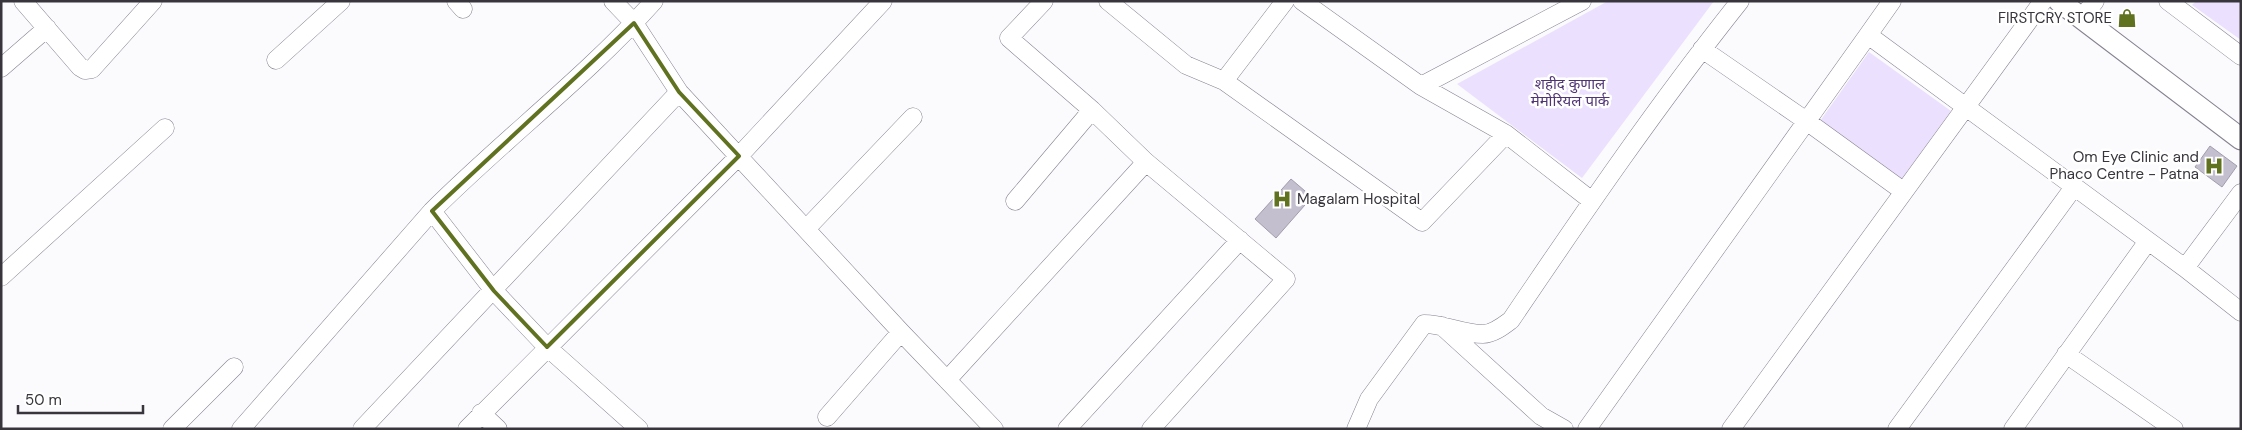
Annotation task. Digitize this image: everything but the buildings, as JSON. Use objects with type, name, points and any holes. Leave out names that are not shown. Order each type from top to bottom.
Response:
[{"type":"street","points":[[23,1],[80,67],[85,70],[92,69],[153,1]]},
{"type":"street","points":[[276,60],[341,1]]},
{"type":"street","points":[[613,1],[634,23],[679,92],[992,428]]},
{"type":"street","points":[[241,429],[432,211],[634,23],[654,1]]},
{"type":"street","points":[[467,429],[739,156],[883,1]]},
{"type":"street","points":[[1044,1],[1009,38],[1092,110],[1146,162],[1286,279],[1151,429]]},
{"type":"street","points":[[1108,1],[1186,65],[1224,81],[1422,222],[1506,134]]},
{"type":"street","points":[[1224,81],[1286,1]]},
{"type":"street","points":[[1421,86],[1582,1]]},
{"type":"street","points":[[1357,428],[1369,398],[1424,324],[1439,324],[1484,334],[1495,331],[1512,320],[1592,201],[1702,49],[1740,1]]},
{"type":"street","points":[[1587,429],[1805,120],[1892,1]]},
{"type":"street","points":[[1730,429],[2043,1]]},
{"type":"street","points":[[2059,1],[2241,139]]},
{"type":"street","points":[[2082,18],[2095,1]]},
{"type":"street","points":[[2175,3],[2241,56]]},
{"type":"street","points":[[1315,4],[1421,86],[1506,134],[1592,201]]},
{"type":"street","points":[[1,68],[47,28]]},
{"type":"street","points":[[1868,35],[2148,240],[2241,312]]},
{"type":"street","points":[[1702,49],[1903,191]]},
{"type":"street","points":[[362,429],[494,291],[679,92]]},
{"type":"street","points":[[1015,201],[1092,110]]},
{"type":"street","points":[[806,229],[913,116]]},
{"type":"street","points":[[1,277],[164,128]]},
{"type":"street","points":[[947,380],[1146,162]]},
{"type":"street","points":[[1897,429],[2074,186]]},
{"type":"street","points":[[2185,268],[2241,193]]},
{"type":"street","points":[[432,211],[494,291],[547,347],[639,429]]},
{"type":"street","points":[[1067,429],[1240,240]]},
{"type":"street","points":[[2013,429],[2148,240]]},
{"type":"street","points":[[1439,324],[1541,416],[1564,429]]},
{"type":"street","points":[[827,417],[901,332]]},
{"type":"street","points":[[2066,354],[2173,429]]},
{"type":"street","points":[[172,429],[234,367]]},
{"type":"street","points":[[481,413],[498,429]]},
{"type":"highlighted area","points":[[634,23],[679,92],[739,156],[547,347],[494,291],[432,211]]},
{"type":"green space","name":"शहीद कुणाल मेमोरियल पार्क","points":[[1608,1],[1714,1],[1582,178],[1457,84]]},
{"type":"green space","points":[[2196,1],[2241,1],[2241,40],[2192,5]]},
{"type":"green space","points":[[1869,52],[1951,111],[1901,180],[1820,121]]},
{"type":"place","name":"FIRSTCRY STORE","points":[[2127,18]]},
{"type":"place","name":"Om Eye Clinic and Phaco Centre - Patna","points":[[2214,166]]},
{"type":"place","name":"Magalam Hospital","points":[[1282,199]]}]
